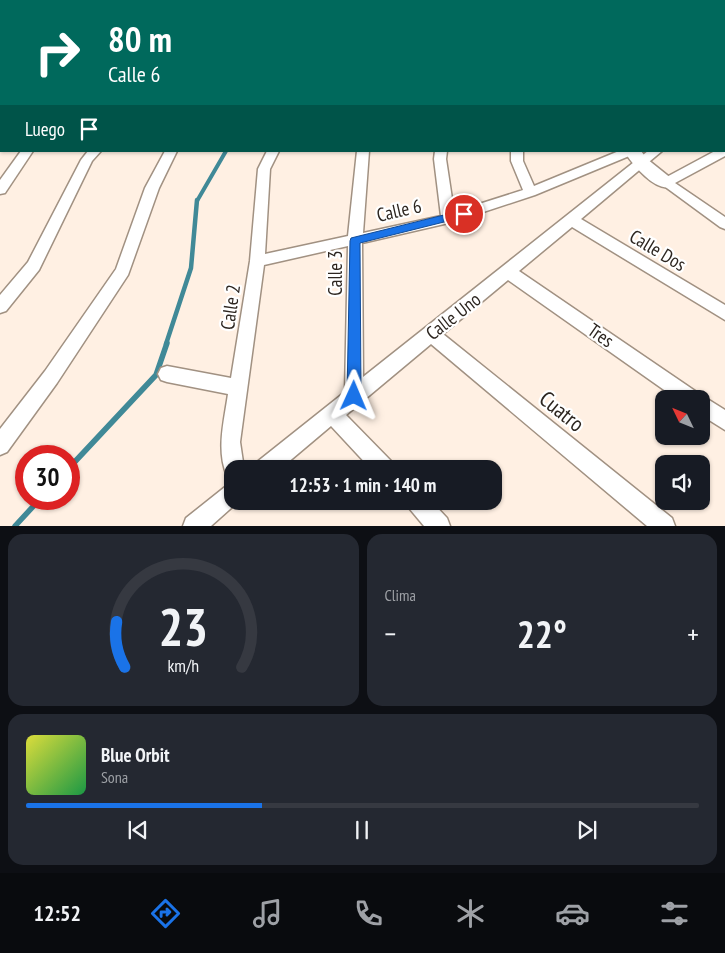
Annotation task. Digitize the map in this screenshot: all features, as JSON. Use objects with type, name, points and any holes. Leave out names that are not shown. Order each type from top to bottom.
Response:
[{"type":"street","points":[[0,190],[26,152]]},
{"type":"street","points":[[0,306],[34,266],[87,160],[95,152]]},
{"type":"street","points":[[0,445],[51,377],[123,271],[152,188],[170,152]]},
{"type":"street","name":"Calle 2","points":[[233,460],[230,442],[257,261],[264,169],[272,152]]},
{"type":"street","name":"Calle 3","points":[[354,396],[355,241],[363,152]]},
{"type":"street","points":[[441,152],[440,159],[448,219]]},
{"type":"street","points":[[517,152],[517,161],[530,192]]},
{"type":"street","name":"Calle Uno","points":[[275,460],[571,220],[634,155],[650,152]]},
{"type":"street","points":[[666,183],[723,152]]},
{"type":"street","points":[[634,155],[666,183],[725,224]]},
{"type":"street","name":"Calle 6","points":[[257,261],[355,241],[448,219],[634,155]]},
{"type":"street","name":"Calle Dos","points":[[571,220],[725,314]]},
{"type":"street","name":"Tres","points":[[509,272],[680,390]]},
{"type":"street","name":"Cuatro","points":[[430,334],[664,526]]},
{"type":"street","points":[[167,374],[238,388]]},
{"type":"street","points":[[710,410],[725,421]]},
{"type":"street","points":[[332,414],[376,460]]},
{"type":"street","points":[[194,526],[224,501]]},
{"type":"street","points":[[424,510],[439,526]]},
{"type":"waterway","points":[[197,201],[225,152]]},
{"type":"waterway","points":[[166,344],[191,268],[197,200]]},
{"type":"waterway","points":[[80,456],[156,375],[167,343]]},
{"type":"waterway","points":[[15,526],[30,510]]},
{"type":"route","points":[[354,396],[355,241],[464,214]]}]
